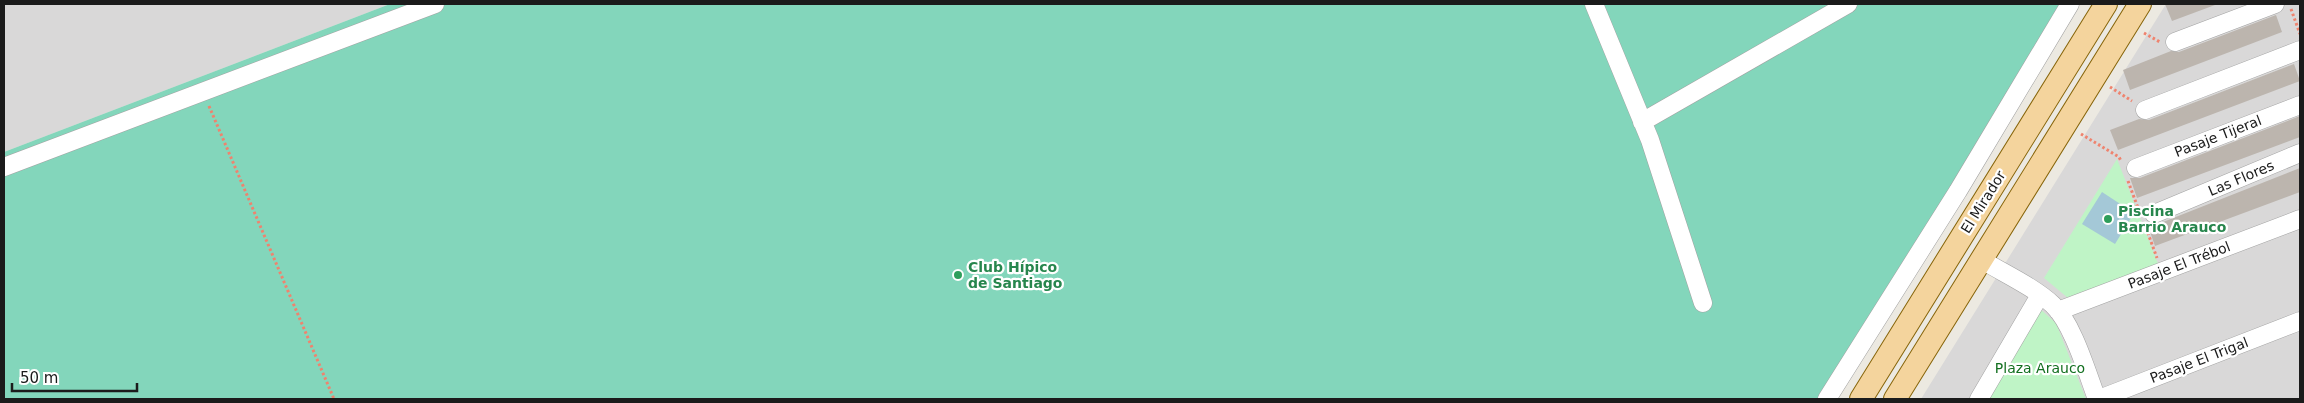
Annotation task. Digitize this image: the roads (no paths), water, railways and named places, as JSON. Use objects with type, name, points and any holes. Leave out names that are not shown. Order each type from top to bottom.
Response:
[{"type":"main road","name":"El Mirador","points":[[1861,399],[2106,4]]},
{"type":"main road","points":[[1895,399],[2140,4]]},
{"type":"main road","points":[[1997,180],[2022,195]]},
{"type":"street","points":[[4,167],[434,4]]},
{"type":"street","points":[[1594,4],[1642,122],[1703,303]]},
{"type":"street","points":[[1642,122],[1848,4]]},
{"type":"street","points":[[1827,399],[1958,191],[2070,4]]},
{"type":"street","points":[[2175,42],[2275,4]]},
{"type":"street","points":[[2145,110],[2300,50]]},
{"type":"street","name":"Pasaje Tijeral","points":[[2128,170],[2300,105]]},
{"type":"street","name":"Las Flores","points":[[2146,217],[2300,153]]},
{"type":"street","name":"Pasaje El Trébol","points":[[2058,311],[2300,219]]},
{"type":"street","points":[[1982,260],[2040,296],[2058,311],[2069,328],[2098,399]]},
{"type":"street","points":[[1979,399],[2040,296]]},
{"type":"street","name":"Pasaje El Trigal","points":[[2098,399],[2300,321]]},
{"type":"water","name":"Piscina Barrio Arauco","points":[[2102,192],[2134,213],[2115,244],[2082,224]]},
{"type":"place","name":"Piscina Barrio Arauco","points":[[2108,219]]},
{"type":"place","name":"Club Hípico de Santiago","points":[[958,275]]},
{"type":"park label","name":"Plaza Arauco","points":[[2040,368]]}]
